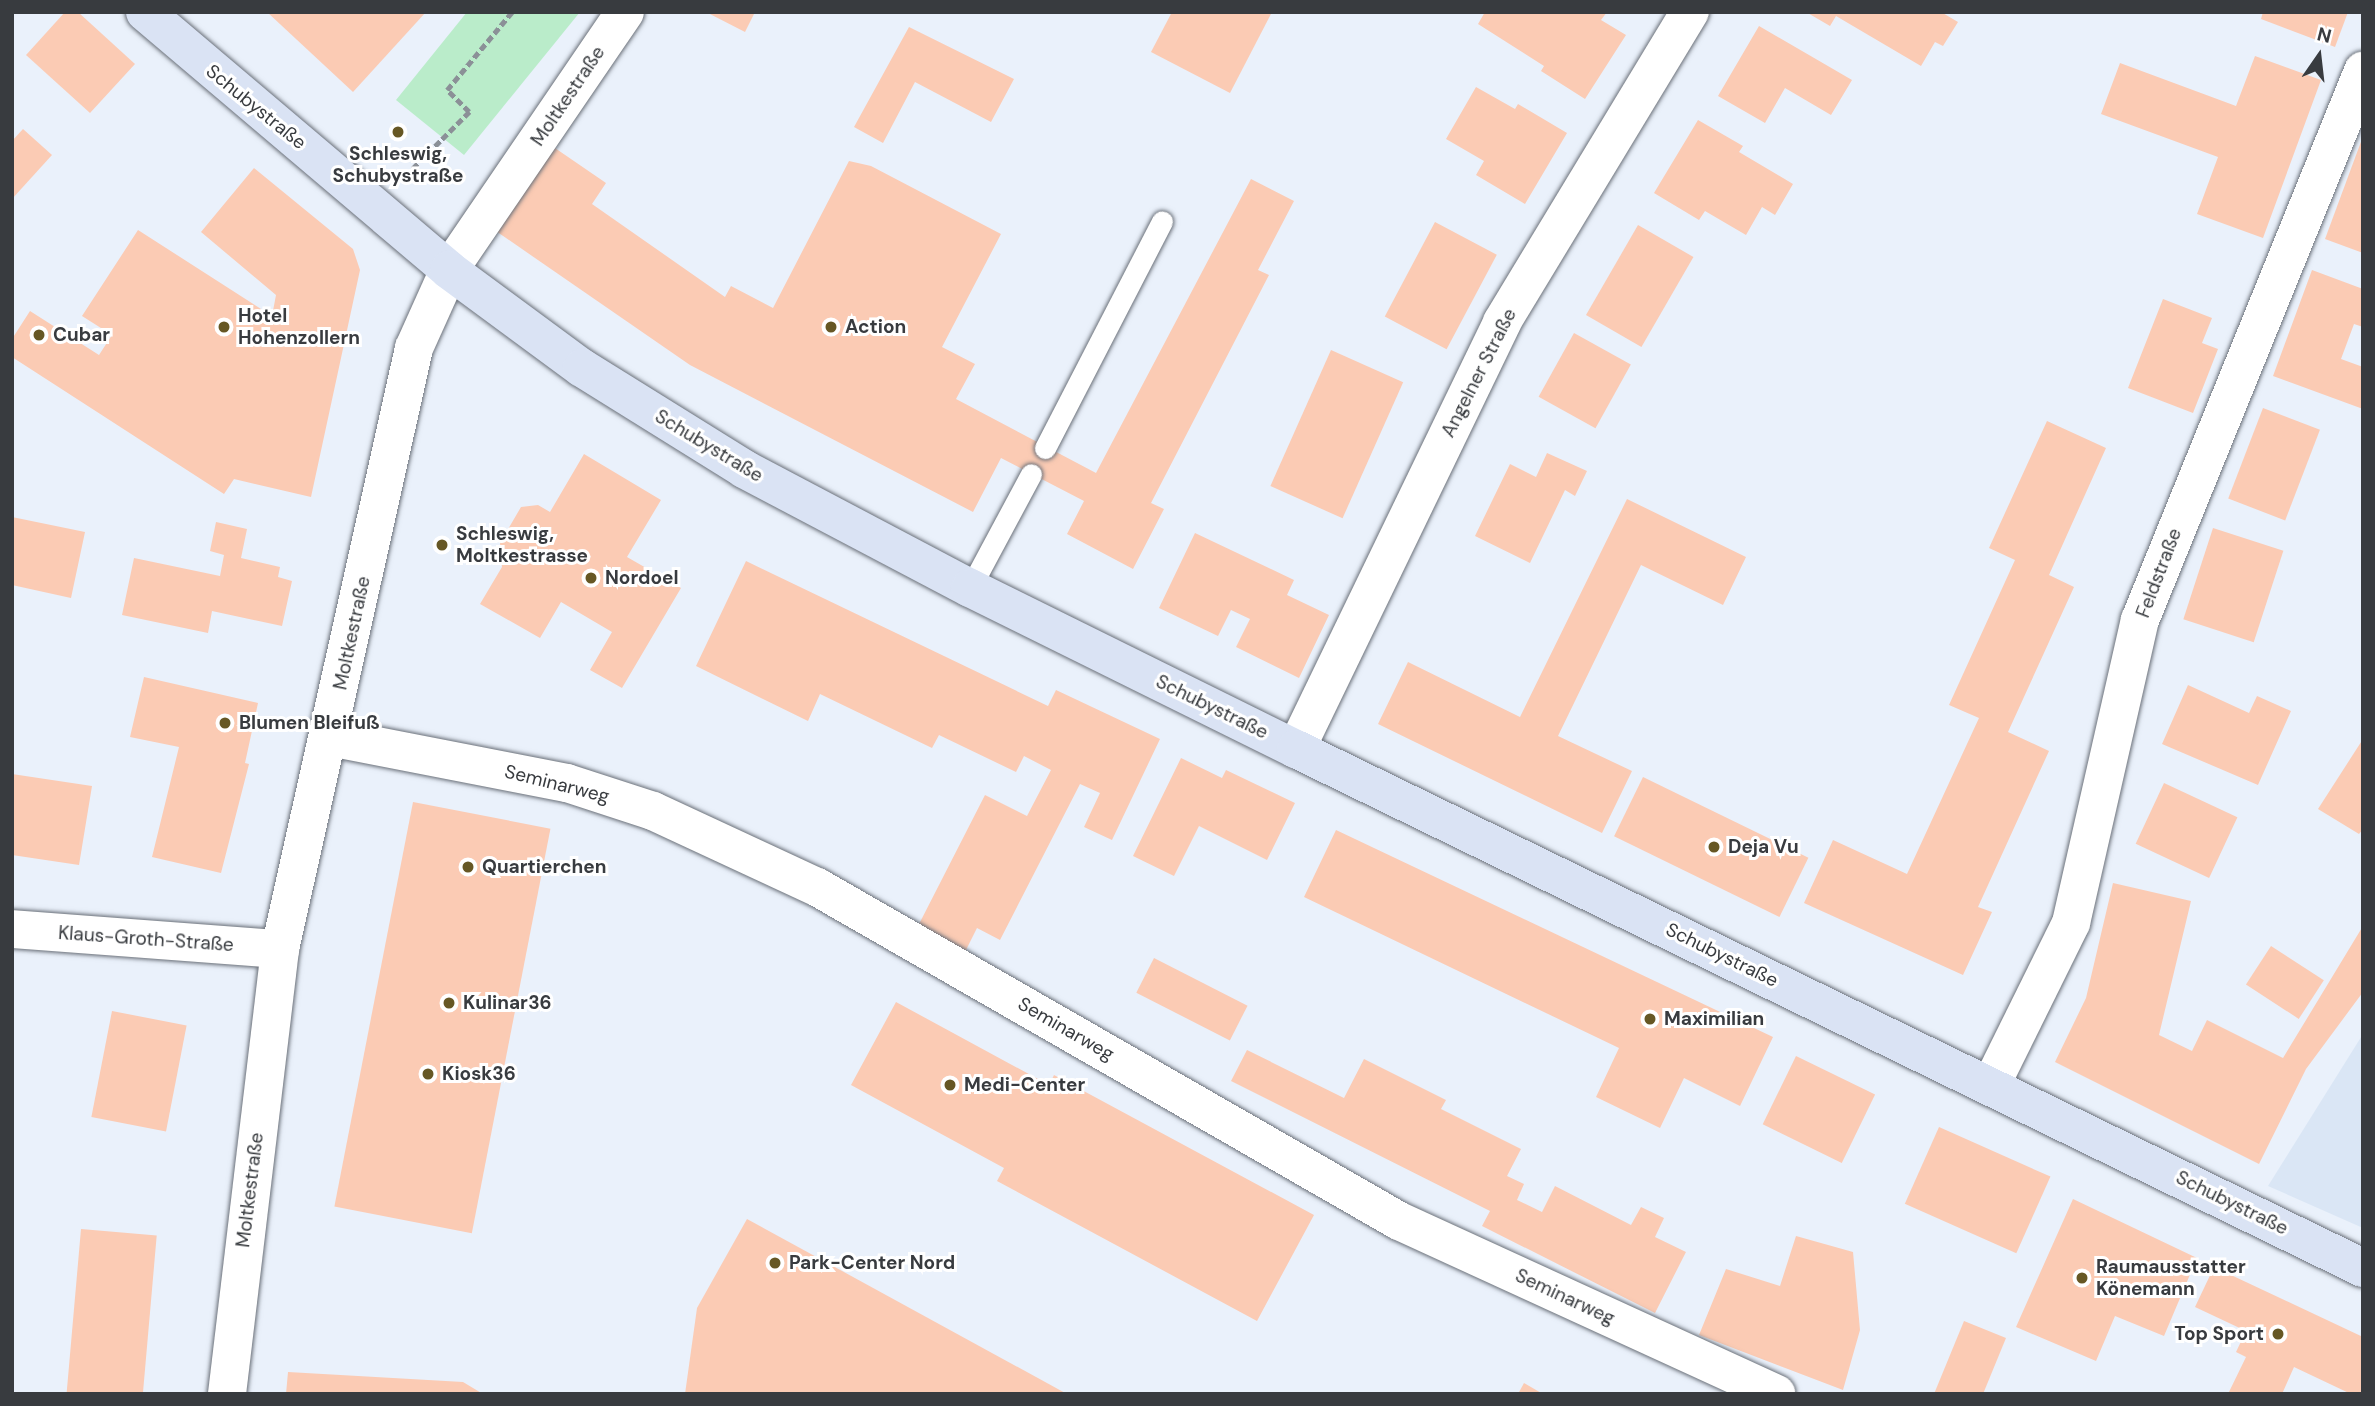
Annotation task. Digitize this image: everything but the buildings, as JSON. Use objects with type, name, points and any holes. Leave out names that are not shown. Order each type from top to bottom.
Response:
[{"type":"street","name":"Schubystraße","points":[[145,12],[197,60],[377,204],[449,270],[582,368],[744,469],[970,588],[1296,749],[1991,1085],[2358,1257]]},
{"type":"street","name":"Moltkestraße","points":[[228,1394],[281,949],[414,348],[449,270],[625,12]]},
{"type":"street","name":"Angelner Straße","points":[[1296,749],[1502,323],[1690,12]]},
{"type":"street","name":"Feldstraße","points":[[1991,1085],[2071,923],[2140,620],[2363,71]]},
{"type":"street","name":"Seminarweg","points":[[330,737],[567,783],[653,811],[817,887],[1399,1221],[1776,1394]]},
{"type":"street","name":"Klaus-Groth-Straße","points":[[12,929],[281,949]]},
{"type":"lane","points":[[1045,448],[1163,220]]},
{"type":"lane","points":[[970,588],[1031,474]]},
{"type":"path","points":[[377,204],[469,112],[447,90],[512,12]]},
{"type":"shaded area","points":[[2363,1034],[2363,1228],[2268,1186]]},
{"type":"green space","points":[[467,12],[580,12],[464,155],[396,100]]},
{"type":"place","name":"Schleswig, Schubystraße","points":[[398,132]]},
{"type":"place","name":"Hotel Hohenzollern","points":[[224,327]]},
{"type":"place","name":"Action","points":[[831,327]]},
{"type":"place","name":"Cubar","points":[[39,335]]},
{"type":"place","name":"Schleswig, Moltkestrasse","points":[[442,545]]},
{"type":"place","name":"Nordoel","points":[[591,578]]},
{"type":"place","name":"Blumen Bleifuß","points":[[225,723]]},
{"type":"place","name":"Deja Vu","points":[[1714,847]]},
{"type":"place","name":"Quartierchen","points":[[468,867]]},
{"type":"place","name":"Kulinar36","points":[[449,1003]]},
{"type":"place","name":"Maximilian","points":[[1650,1019]]},
{"type":"place","name":"Kiosk36","points":[[428,1074]]},
{"type":"place","name":"Medi-Center","points":[[950,1085]]},
{"type":"place","name":"Park-Center Nord","points":[[775,1263]]},
{"type":"place","name":"Raumausstatter Könemann","points":[[2082,1278]]},
{"type":"place","name":"Top Sport","points":[[2278,1334]]}]
